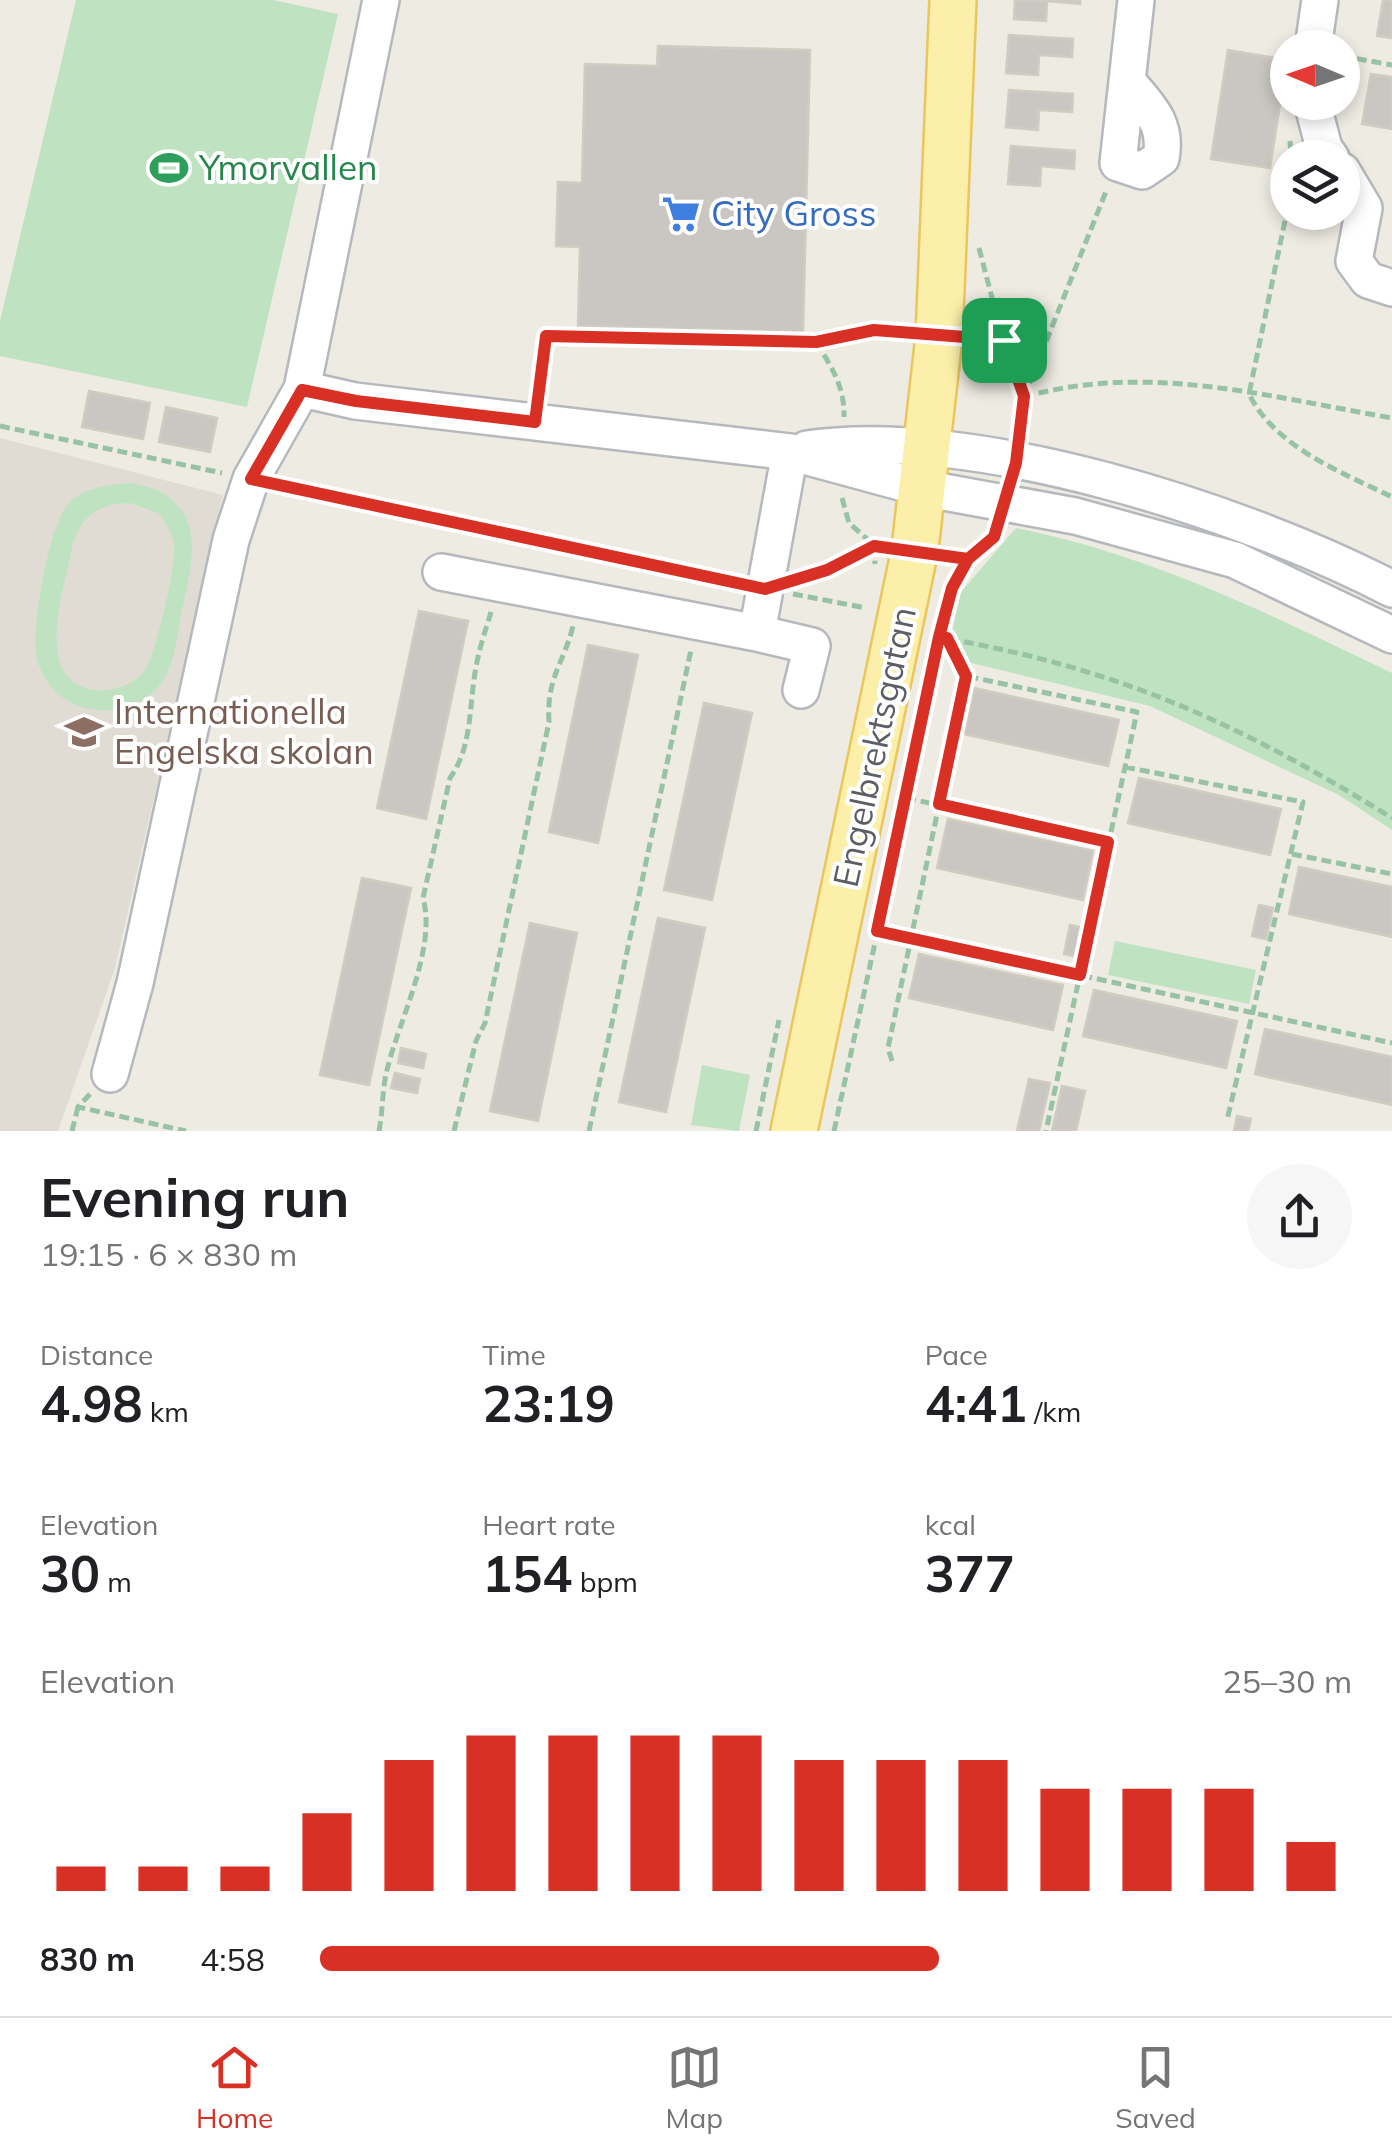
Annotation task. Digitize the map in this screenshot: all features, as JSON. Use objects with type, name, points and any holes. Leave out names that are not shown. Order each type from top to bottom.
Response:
[{"type":"main road","name":"Engelbrektsgatan","points":[[794,1131],[894,547],[922,488],[939,337],[953,0]]},
{"type":"street","points":[[110,1074],[135,983],[231,540],[251,479],[302,390],[380,0]]},
{"type":"street","points":[[1118,164],[1142,171],[1162,158],[1165,140],[1160,120],[1127,80],[1136,0]]},
{"type":"street","points":[[1316,30],[1320,0]]},
{"type":"street","points":[[1360,190],[1378,209],[1354,261],[1368,280],[1392,288]]},
{"type":"street","points":[[302,390],[356,401],[790,452],[842,454],[927,444],[1069,473],[1236,520],[1392,589]]},
{"type":"street","points":[[758,633],[790,452]]},
{"type":"street","points":[[842,454],[922,488],[1075,516],[1235,560],[1392,635]]},
{"type":"street","points":[[441,572],[812,646],[801,690]]},
{"type":"path","points":[[1360,59],[1392,64]]},
{"type":"path","points":[[1016,463],[1024,396],[1066,282],[1118,164]]},
{"type":"path","points":[[1283,230],[1249,394],[1261,420],[1300,448],[1392,497]]},
{"type":"path","points":[[979,241],[1004,340],[1024,396]]},
{"type":"path","points":[[535,422],[546,336],[816,342],[874,330],[1004,340]]},
{"type":"path","points":[[816,342],[844,399],[841,494],[849,523],[894,547],[968,559]]},
{"type":"path","points":[[1024,396],[1074,382],[1163,379],[1392,418]]},
{"type":"path","points":[[0,426],[866,608]]},
{"type":"path","points":[[834,1131],[952,588],[968,559],[994,537],[1004,502]]},
{"type":"path","points":[[765,589],[894,547]]},
{"type":"path","points":[[872,580],[894,547]]},
{"type":"path","points":[[379,1131],[385,1076],[398,1026],[410,1004],[428,915],[423,898],[450,778],[460,764],[475,698],[474,675],[498,583]]},
{"type":"path","points":[[862,624],[869,594]]},
{"type":"path","points":[[454,1131],[476,1041],[485,1023],[549,722],[548,702],[558,657],[571,636],[579,600]]},
{"type":"path","points":[[589,1131],[697,622]]},
{"type":"path","points":[[892,1061],[888,1048],[966,676],[943,638]]},
{"type":"path","points":[[943,638],[1043,656],[1151,690],[1290,754],[1392,818]]},
{"type":"path","points":[[966,676],[1137,712],[1046,1131]]},
{"type":"path","points":[[1125,767],[1303,802],[1227,1120]]},
{"type":"path","points":[[905,797],[1108,842]]},
{"type":"path","points":[[1291,854],[1392,874]]},
{"type":"path","points":[[877,931],[1392,1043]]},
{"type":"path","points":[[756,1131],[780,1014]]},
{"type":"path","points":[[72,1131],[78,1106],[110,1074]]},
{"type":"path","points":[[78,1106],[182,1131]]},
{"type":"shaded area","name":"Internationella Engelska skolan","points":[[0,438],[223,495],[115,968],[58,1131],[0,1131]]},
{"type":"green space","name":"Ymorvallen","points":[[76,0],[273,0],[338,14],[247,407],[0,356],[0,321]]},
{"type":"green space","points":[[132,483],[157,491],[174,502],[185,516],[191,532],[190,572],[174,653],[158,687],[125,708],[89,709],[57,692],[45,678],[37,659],[36,626],[48,555],[61,516],[74,498],[90,490]],"holes":[[[130,503],[158,513],[174,548],[164,613],[148,664],[138,678],[114,689],[94,690],[75,683],[64,671],[56,634],[77,534],[88,517],[117,504]]]},
{"type":"green space","points":[[1016,528],[1114,553],[1208,588],[1392,673],[1392,830],[1339,795],[1150,706],[947,657],[960,593]]},
{"type":"green space","points":[[1115,941],[1256,970],[1249,1004],[1108,975]]},
{"type":"green space","points":[[702,1065],[750,1075],[739,1131],[691,1125]]},
{"type":"building","points":[[1015,0],[1080,0],[1080,4],[1047,1],[1046,21],[1014,19]]},
{"type":"building","points":[[1383,0],[1392,0],[1392,38],[1377,36]]},
{"type":"building","points":[[1009,35],[1073,39],[1072,57],[1039,55],[1038,75],[1006,73]]},
{"type":"building","name":"City Gross","points":[[658,46],[810,50],[803,332],[578,326],[580,247],[556,246],[558,182],[582,183],[585,64],[657,66]]},
{"type":"building","points":[[1228,50],[1270,57],[1270,120],[1278,120],[1274,140],[1270,140],[1270,168],[1211,159]]},
{"type":"building","points":[[1371,74],[1392,77],[1392,129],[1362,124]]},
{"type":"building","points":[[1009,90],[1073,94],[1072,112],[1039,110],[1038,130],[1006,127]]},
{"type":"building","points":[[1011,146],[1075,151],[1074,169],[1041,166],[1040,186],[1008,184]]},
{"type":"building","points":[[89,391],[150,403],[143,439],[82,427]]},
{"type":"building","points":[[166,407],[217,418],[210,452],[159,442]]},
{"type":"building","points":[[419,611],[468,621],[426,819],[377,808]]},
{"type":"building","points":[[588,645],[638,655],[598,843],[549,832]]},
{"type":"building","points":[[974,688],[1119,720],[1108,766],[964,734]]},
{"type":"building","points":[[704,703],[752,713],[712,900],[664,890]]},
{"type":"building","points":[[1139,778],[1281,809],[1270,855],[1128,823]]},
{"type":"building","points":[[948,819],[1093,851],[1083,900],[937,868]]},
{"type":"building","points":[[1299,867],[1392,887],[1392,937],[1289,914]]},
{"type":"building","points":[[362,878],[411,888],[369,1085],[320,1075]]},
{"type":"building","points":[[1259,905],[1273,908],[1266,939],[1252,936]]},
{"type":"building","points":[[658,918],[705,928],[666,1112],[619,1102]]},
{"type":"building","points":[[530,923],[577,933],[538,1121],[490,1111]]},
{"type":"building","points":[[1070,925],[1084,928],[1077,957],[1064,954]]},
{"type":"building","points":[[919,954],[1063,985],[1053,1030],[909,998]]},
{"type":"building","points":[[1094,990],[1237,1021],[1226,1068],[1083,1036]]},
{"type":"building","points":[[1265,1029],[1392,1057],[1392,1105],[1255,1074]]},
{"type":"building","points":[[401,1048],[426,1054],[423,1068],[398,1063]]},
{"type":"building","points":[[395,1073],[420,1079],[417,1093],[391,1088]]},
{"type":"building","points":[[1029,1079],[1050,1083],[1039,1131],[1017,1131]]},
{"type":"building","points":[[1062,1086],[1085,1091],[1076,1131],[1052,1131]]},
{"type":"building","points":[[1237,1116],[1251,1119],[1248,1131],[1234,1131]]},
{"type":"place","name":"Ymorvallen","points":[[169,168]]},
{"type":"place","name":"City Gross","points":[[681,214]]},
{"type":"place","name":"Internationella Engelska skolan","points":[[84,732]]},
{"type":"route","points":[[1004,340],[874,330],[816,342],[546,336],[535,422],[356,401],[302,390],[274,431],[251,479],[765,589],[827,570],[874,546],[968,559],[952,588],[939,637],[947,638],[966,676],[939,804],[1108,842],[1080,975],[877,931],[939,637],[952,588],[968,559],[994,537],[1016,463],[1024,396],[1004,340]]}]
